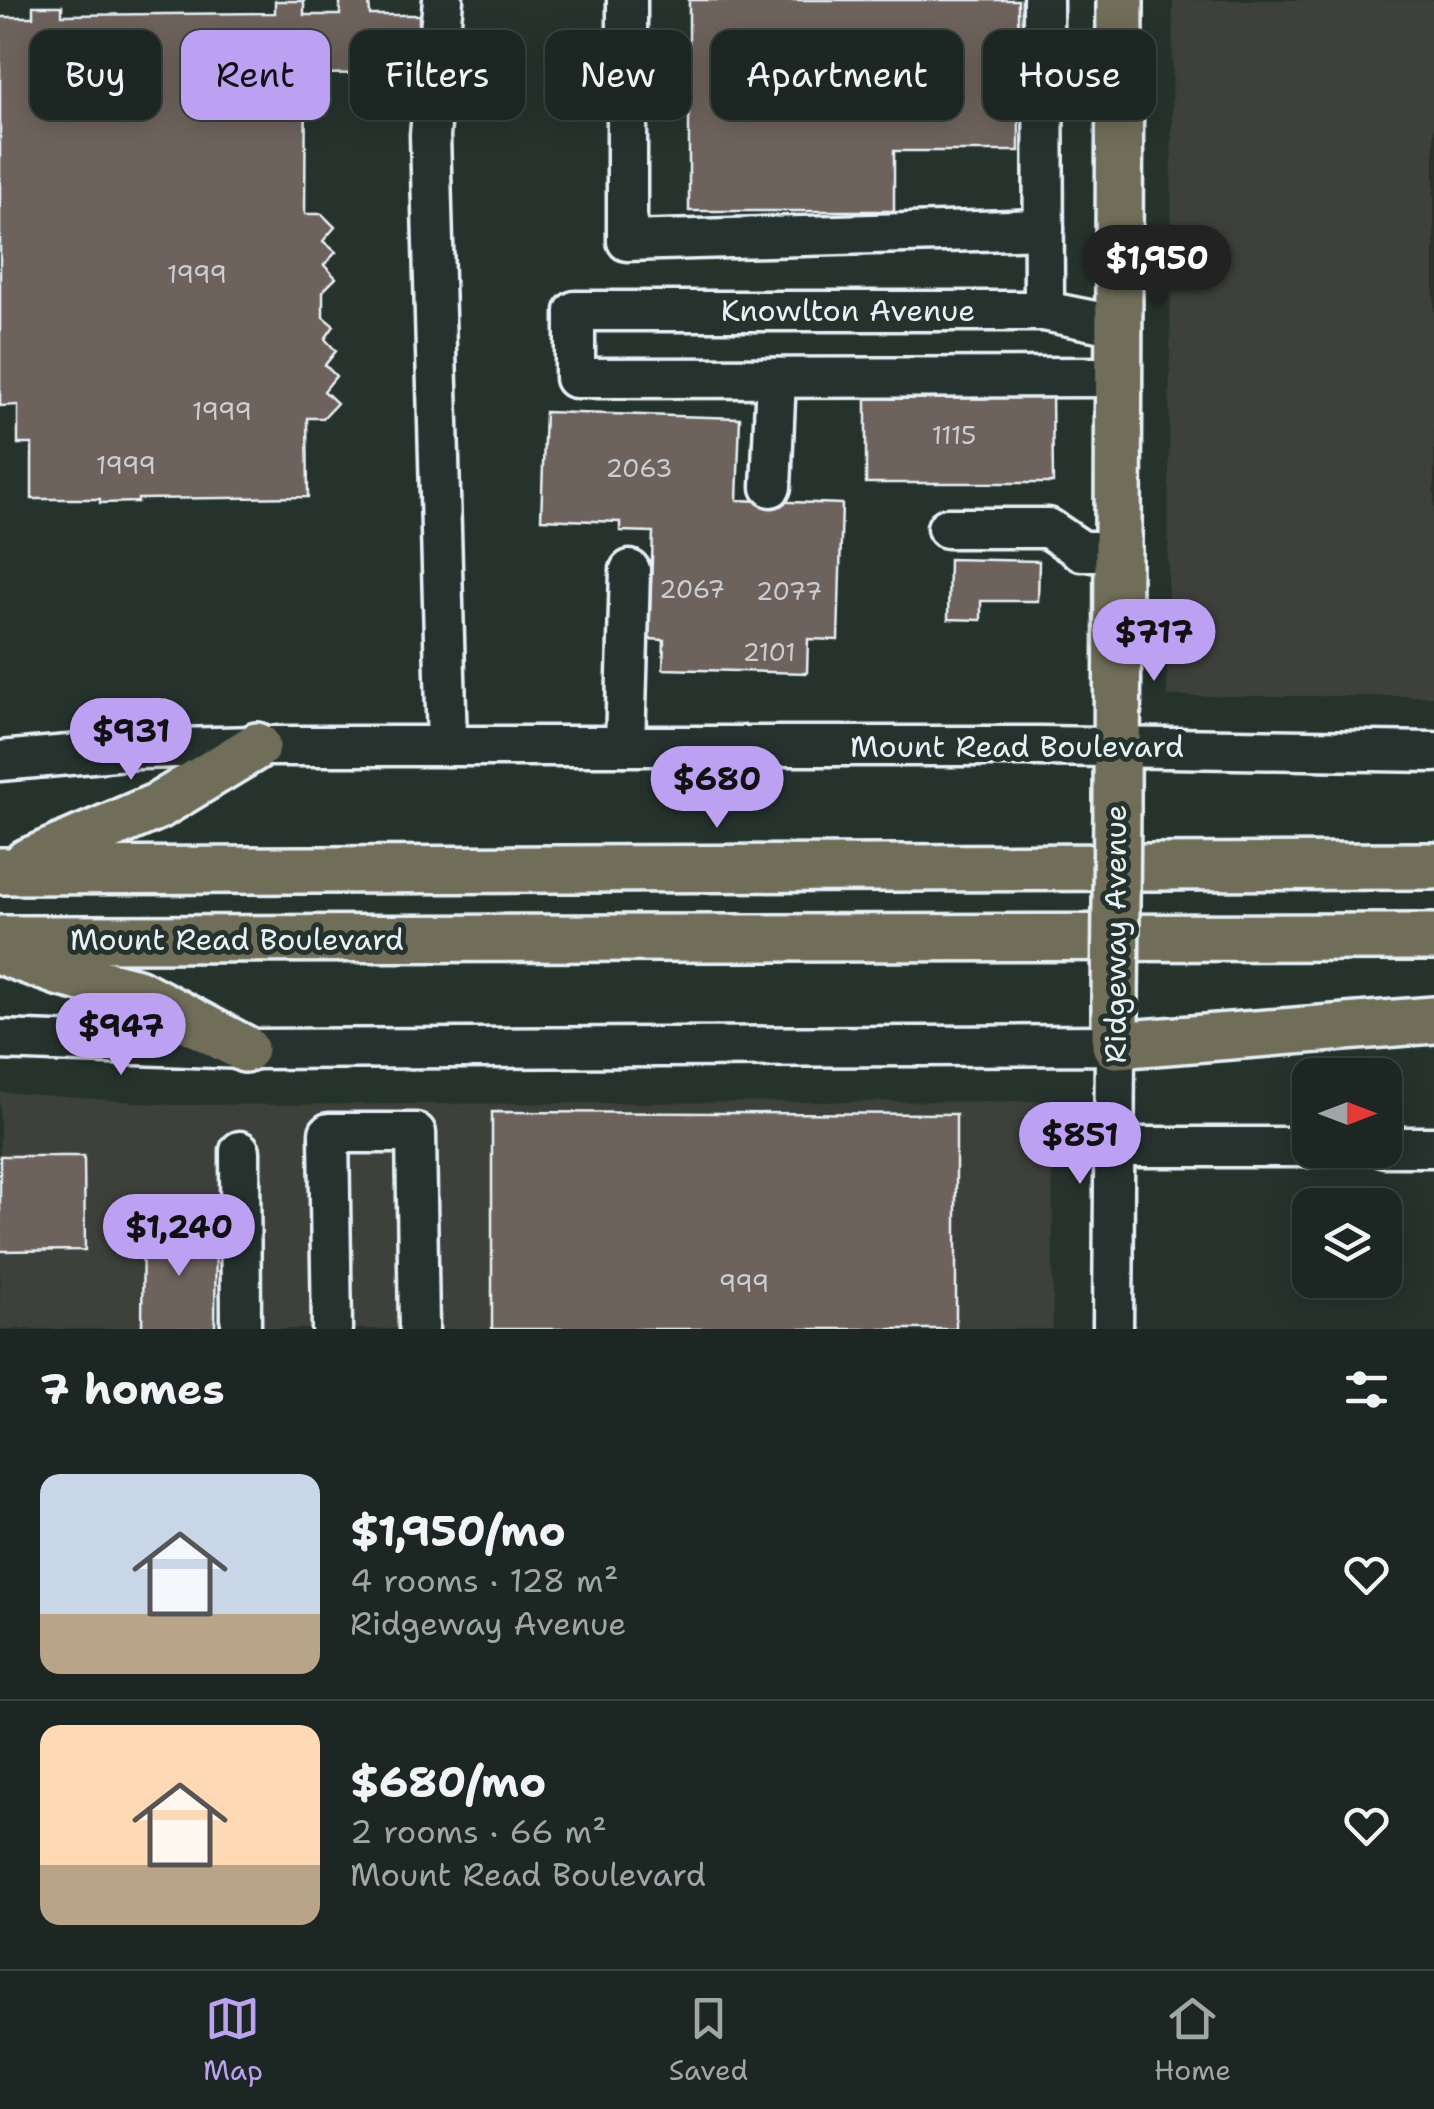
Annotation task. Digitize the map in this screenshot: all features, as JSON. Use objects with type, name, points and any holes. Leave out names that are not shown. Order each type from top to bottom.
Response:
[{"type":"main road","name":"Ridgeway Avenue","points":[[1115,1046],[1120,0]]},
{"type":"main road","points":[[2,871],[158,806],[257,746]]},
{"type":"main road","points":[[2,871],[1434,866]]},
{"type":"main road","name":"Mount Read Boulevard","points":[[0,940],[1434,937]]},
{"type":"main road","points":[[0,951],[61,973],[137,992],[245,1050]]},
{"type":"main road","points":[[1115,1046],[1434,1020]]},
{"type":"street","points":[[443,0],[430,136],[447,746]]},
{"type":"street","points":[[627,0],[627,242],[1044,229]]},
{"type":"street","points":[[1044,0],[1044,312]]},
{"type":"street","name":"Knowlton Avenue","points":[[776,378],[575,378],[574,312],[1044,312],[1119,326]]},
{"type":"street","points":[[771,487],[776,378],[1119,378]]},
{"type":"street","points":[[947,528],[1048,528],[1082,551],[1117,552]]},
{"type":"street","points":[[625,746],[630,570]]},
{"type":"street","name":"Mount Read Boulevard","points":[[0,761],[138,749],[257,746],[1434,752]]},
{"type":"street","points":[[0,1040],[245,1050],[1115,1046]]},
{"type":"street","name":"Ridgeway Avenue","points":[[1113,1329],[1115,1046]]},
{"type":"street","points":[[332,1329],[329,1132],[416,1133],[419,1329]]},
{"type":"street","points":[[1114,1147],[1292,1147]]},
{"type":"street","points":[[1402,1147],[1434,1147]]},
{"type":"street","points":[[240,1151],[241,1329]]},
{"type":"shaded area","points":[[1173,0],[1434,0],[1434,696],[1167,696]]},
{"type":"shaded area","points":[[0,1092],[175,1105],[1052,1101],[1053,1329],[0,1329]]},
{"type":"building","points":[[689,0],[1018,0],[1018,30],[983,30],[983,120],[1019,120],[1019,151],[894,151],[894,211],[689,211]]},
{"type":"building","points":[[275,1],[304,1],[304,15],[340,15],[340,1],[369,1],[370,15],[419,15],[419,30],[350,30],[350,74],[330,74],[330,30],[181,30],[181,120],[306,120],[305,214],[322,214],[335,227],[323,241],[336,252],[324,265],[336,278],[323,291],[323,317],[334,326],[325,339],[336,351],[325,365],[336,376],[324,391],[337,403],[323,418],[307,418],[308,497],[100,503],[100,499],[32,499],[32,444],[18,444],[18,405],[0,406],[0,17],[33,17],[33,6],[62,6],[62,15],[275,13]]},
{"type":"building","points":[[1052,390],[1053,483],[866,483],[866,391]]},
{"type":"building","points":[[545,412],[740,418],[737,500],[842,504],[838,640],[808,639],[807,673],[663,669],[664,640],[649,639],[653,532],[620,531],[620,522],[541,519]]},
{"type":"building","points":[[949,559],[1039,561],[1038,601],[981,601],[981,620],[948,619]]},
{"type":"building","points":[[492,1112],[956,1114],[956,1329],[492,1329]]},
{"type":"building","points":[[0,1156],[84,1156],[85,1250],[0,1251]]},
{"type":"building","points":[[143,1228],[216,1229],[215,1329],[142,1329]]}]
